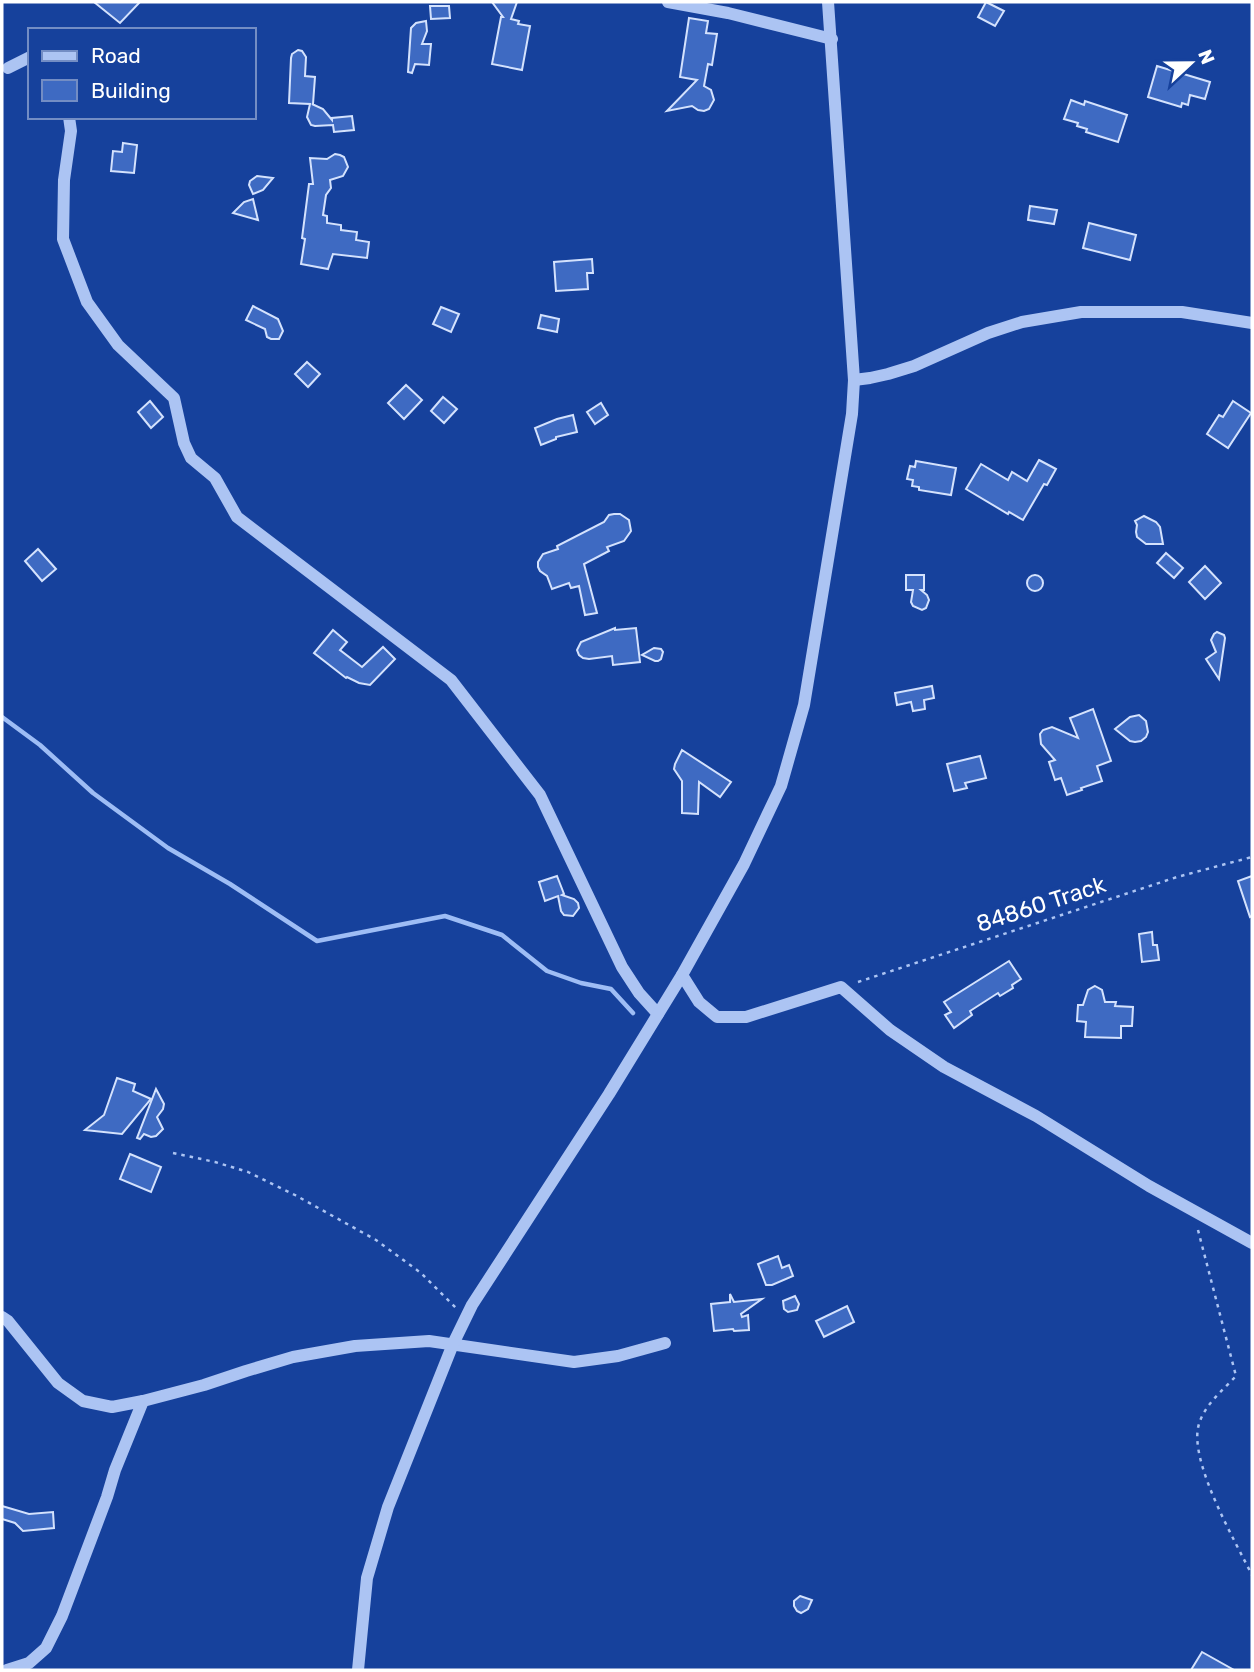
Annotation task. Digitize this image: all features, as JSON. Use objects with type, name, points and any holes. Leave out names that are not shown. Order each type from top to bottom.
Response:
[{"type":"street","points":[[668,2],[729,13],[832,39]]},
{"type":"street","points":[[358,1670],[367,1578],[388,1507],[453,1344],[480,1293],[609,1094],[682,975],[744,864],[780,786],[804,705],[852,414],[854,380],[828,2]]},
{"type":"street","points":[[8,68],[28,58]]},
{"type":"street","points":[[69,119],[71,131],[64,180],[63,239],[87,302],[118,345],[174,398],[184,443],[191,458],[215,478],[237,517],[451,680],[540,795],[622,967],[639,993],[658,1014]]},
{"type":"street","points":[[854,380],[914,366],[988,333],[1022,322],[1081,312],[1182,312],[1252,323]]},
{"type":"street","points":[[682,975],[699,1002],[717,1017],[746,1017],[841,987],[890,1030],[944,1067],[1036,1116],[1149,1186],[1252,1243]]},
{"type":"street","points":[[2,1317],[58,1383],[83,1401],[112,1407],[204,1385],[293,1357],[355,1346],[429,1341],[574,1362],[618,1356],[665,1343]]},
{"type":"street","points":[[8,1670],[26,1667],[46,1648],[62,1616],[143,1401]]},
{"type":"path","name":"84860 Track","points":[[841,987],[1177,877],[1252,857]]},
{"type":"path","points":[[173,1153],[248,1172],[376,1240],[421,1273],[466,1318]]},
{"type":"path","points":[[1193,1210],[1236,1376],[1208,1407],[1198,1427],[1198,1452],[1217,1506],[1252,1575]]},
{"type":"building","points":[[94,2],[140,2],[120,23]]},
{"type":"building","points":[[492,2],[517,2],[511,19],[519,21],[518,24],[530,26],[522,70],[492,64],[503,17]]},
{"type":"building","points":[[986,2],[1004,11],[995,26],[978,17]]},
{"type":"building","points":[[430,6],[449,6],[450,18],[431,19]]},
{"type":"building","points":[[689,18],[708,21],[706,33],[717,34],[712,65],[708,64],[704,86],[711,90],[714,100],[709,109],[704,111],[692,106],[667,111],[697,80],[680,77]]},
{"type":"building","points":[[426,21],[427,31],[422,44],[431,44],[429,65],[415,64],[412,73],[408,72],[411,28],[416,23]]},
{"type":"building","points":[[298,50],[306,57],[305,76],[315,77],[312,104],[323,109],[332,120],[352,116],[354,130],[334,132],[333,125],[311,125],[307,117],[310,104],[289,103],[291,58]]},
{"type":"building","points":[[1157,66],[1210,82],[1205,99],[1190,95],[1188,105],[1182,103],[1181,107],[1148,97]]},
{"type":"building","points":[[1071,100],[1084,105],[1085,101],[1127,115],[1118,142],[1086,132],[1087,129],[1077,126],[1078,123],[1064,119]]},
{"type":"building","points":[[123,143],[137,145],[134,173],[111,171],[113,151],[122,152]]},
{"type":"building","points":[[335,154],[344,157],[348,167],[343,176],[330,180],[331,188],[326,195],[323,215],[327,216],[327,223],[341,225],[341,230],[357,232],[356,240],[369,242],[367,258],[333,254],[328,269],[301,264],[305,239],[302,238],[309,184],[313,184],[310,158],[327,159]]},
{"type":"building","points":[[257,176],[273,178],[263,190],[253,194],[249,185]]},
{"type":"building","points":[[253,199],[258,220],[233,213],[244,202]]},
{"type":"building","points":[[1030,206],[1057,210],[1054,224],[1028,220]]},
{"type":"building","points":[[1089,223],[1136,235],[1130,260],[1083,248]]},
{"type":"building","points":[[592,259],[593,273],[587,273],[588,289],[556,291],[554,262]]},
{"type":"building","points":[[253,306],[278,319],[283,331],[279,339],[267,337],[265,329],[246,320]]},
{"type":"building","points":[[441,307],[459,314],[451,332],[433,324]]},
{"type":"building","points":[[541,315],[559,319],[557,332],[538,328]]},
{"type":"building","points":[[307,362],[320,374],[308,387],[295,374]]},
{"type":"building","points":[[406,385],[422,400],[404,419],[388,403]]},
{"type":"building","points":[[443,397],[457,409],[444,423],[431,411]]},
{"type":"building","points":[[150,401],[163,417],[151,428],[138,412]]},
{"type":"building","points":[[1233,401],[1251,413],[1228,448],[1207,434],[1219,415],[1223,417]]},
{"type":"building","points":[[601,403],[608,415],[595,424],[587,412]]},
{"type":"building","points":[[573,415],[577,432],[556,437],[541,445],[535,428]]},
{"type":"building","points":[[1039,460],[1056,469],[1023,520],[966,489],[981,464],[1008,480],[1012,472],[1027,481]]},
{"type":"building","points":[[916,461],[956,468],[951,495],[919,490],[919,487],[912,486],[913,480],[907,479],[910,466],[915,467]]},
{"type":"building","points":[[614,514],[620,514],[629,520],[631,531],[624,541],[607,547],[609,551],[584,564],[597,613],[585,615],[579,586],[571,588],[569,583],[552,589],[547,576],[540,571],[538,562],[543,554],[558,549],[557,546]]},
{"type":"building","points":[[1144,516],[1160,527],[1163,544],[1146,544],[1137,537],[1135,521]]},
{"type":"building","points":[[38,549],[56,569],[42,581],[25,561]]},
{"type":"building","points":[[1166,553],[1183,568],[1174,578],[1157,563]]},
{"type":"building","points":[[1205,566],[1221,583],[1205,599],[1189,582]]},
{"type":"building","points":[[906,575],[924,575],[924,590],[921,590],[929,600],[926,608],[922,610],[913,606],[913,590],[906,590]]},
{"type":"building","points":[[1032,575],[1038,575],[1043,583],[1041,589],[1032,591],[1027,586],[1027,580]]},
{"type":"building","points":[[615,628],[636,628],[640,662],[613,665],[612,656],[589,659],[579,655],[577,650],[581,642]]},
{"type":"building","points":[[333,630],[347,642],[340,650],[362,667],[383,647],[395,659],[370,685],[346,678],[314,653]]},
{"type":"building","points":[[1217,632],[1225,638],[1219,679],[1206,659],[1216,652],[1211,640]]},
{"type":"building","points":[[654,648],[663,652],[658,661],[642,655]]},
{"type":"building","points":[[932,686],[934,698],[924,700],[925,709],[913,711],[911,702],[897,705],[895,693]]},
{"type":"building","points":[[1093,709],[1111,761],[1097,766],[1102,781],[1067,795],[1061,778],[1055,780],[1049,762],[1055,760],[1041,744],[1040,734],[1052,727],[1078,738],[1070,718]]},
{"type":"building","points":[[1139,715],[1146,721],[1148,732],[1141,741],[1130,741],[1115,729],[1130,717]]},
{"type":"building","points":[[682,750],[731,782],[720,797],[699,782],[698,814],[682,813],[682,781],[674,769]]},
{"type":"building","points":[[980,756],[986,778],[965,783],[967,788],[954,791],[947,764]]},
{"type":"building","points":[[557,876],[564,894],[562,895],[578,903],[579,908],[573,916],[564,915],[561,911],[558,896],[545,901],[539,882]]},
{"type":"building","points":[[1252,876],[1252,916],[1250,917],[1238,881]]},
{"type":"building","points":[[1152,932],[1153,945],[1157,945],[1159,960],[1142,962],[1139,934]]},
{"type":"building","points":[[1009,961],[1021,979],[1012,985],[1013,988],[1000,996],[998,993],[970,1011],[972,1015],[954,1028],[945,1015],[951,1012],[944,1002]]},
{"type":"building","points":[[1095,986],[1102,990],[1105,1002],[1116,1002],[1115,1006],[1133,1007],[1132,1026],[1121,1026],[1121,1038],[1085,1037],[1086,1022],[1077,1021],[1078,1005],[1083,1005],[1088,990]]},
{"type":"building","points":[[117,1078],[135,1084],[133,1091],[151,1099],[122,1134],[85,1130],[104,1115]]},
{"type":"building","points":[[156,1089],[164,1104],[157,1117],[163,1129],[156,1136],[144,1134],[140,1139],[137,1138]]},
{"type":"building","points":[[130,1154],[161,1167],[151,1192],[120,1179]]},
{"type":"building","points":[[778,1256],[782,1268],[789,1265],[793,1276],[766,1285],[758,1264]]},
{"type":"building","points":[[730,1294],[734,1302],[762,1299],[741,1314],[742,1317],[748,1315],[749,1330],[714,1331],[711,1304],[730,1302]]},
{"type":"building","points":[[795,1296],[799,1304],[797,1310],[788,1312],[784,1309],[783,1301]]},
{"type":"building","points":[[847,1306],[854,1322],[824,1337],[816,1321]]},
{"type":"building","points":[[2,1506],[29,1514],[53,1512],[54,1528],[23,1531],[15,1523],[2,1519]]},
{"type":"building","points":[[800,1596],[812,1600],[808,1609],[801,1613],[794,1606],[794,1601]]},
{"type":"building","points":[[1202,1652],[1234,1670],[1191,1670]]},
{"type":"waterway","points":[[2,717],[40,745],[93,793],[168,848],[230,884],[317,941],[445,916],[502,935],[547,971],[581,983],[611,989],[633,1013]]}]
